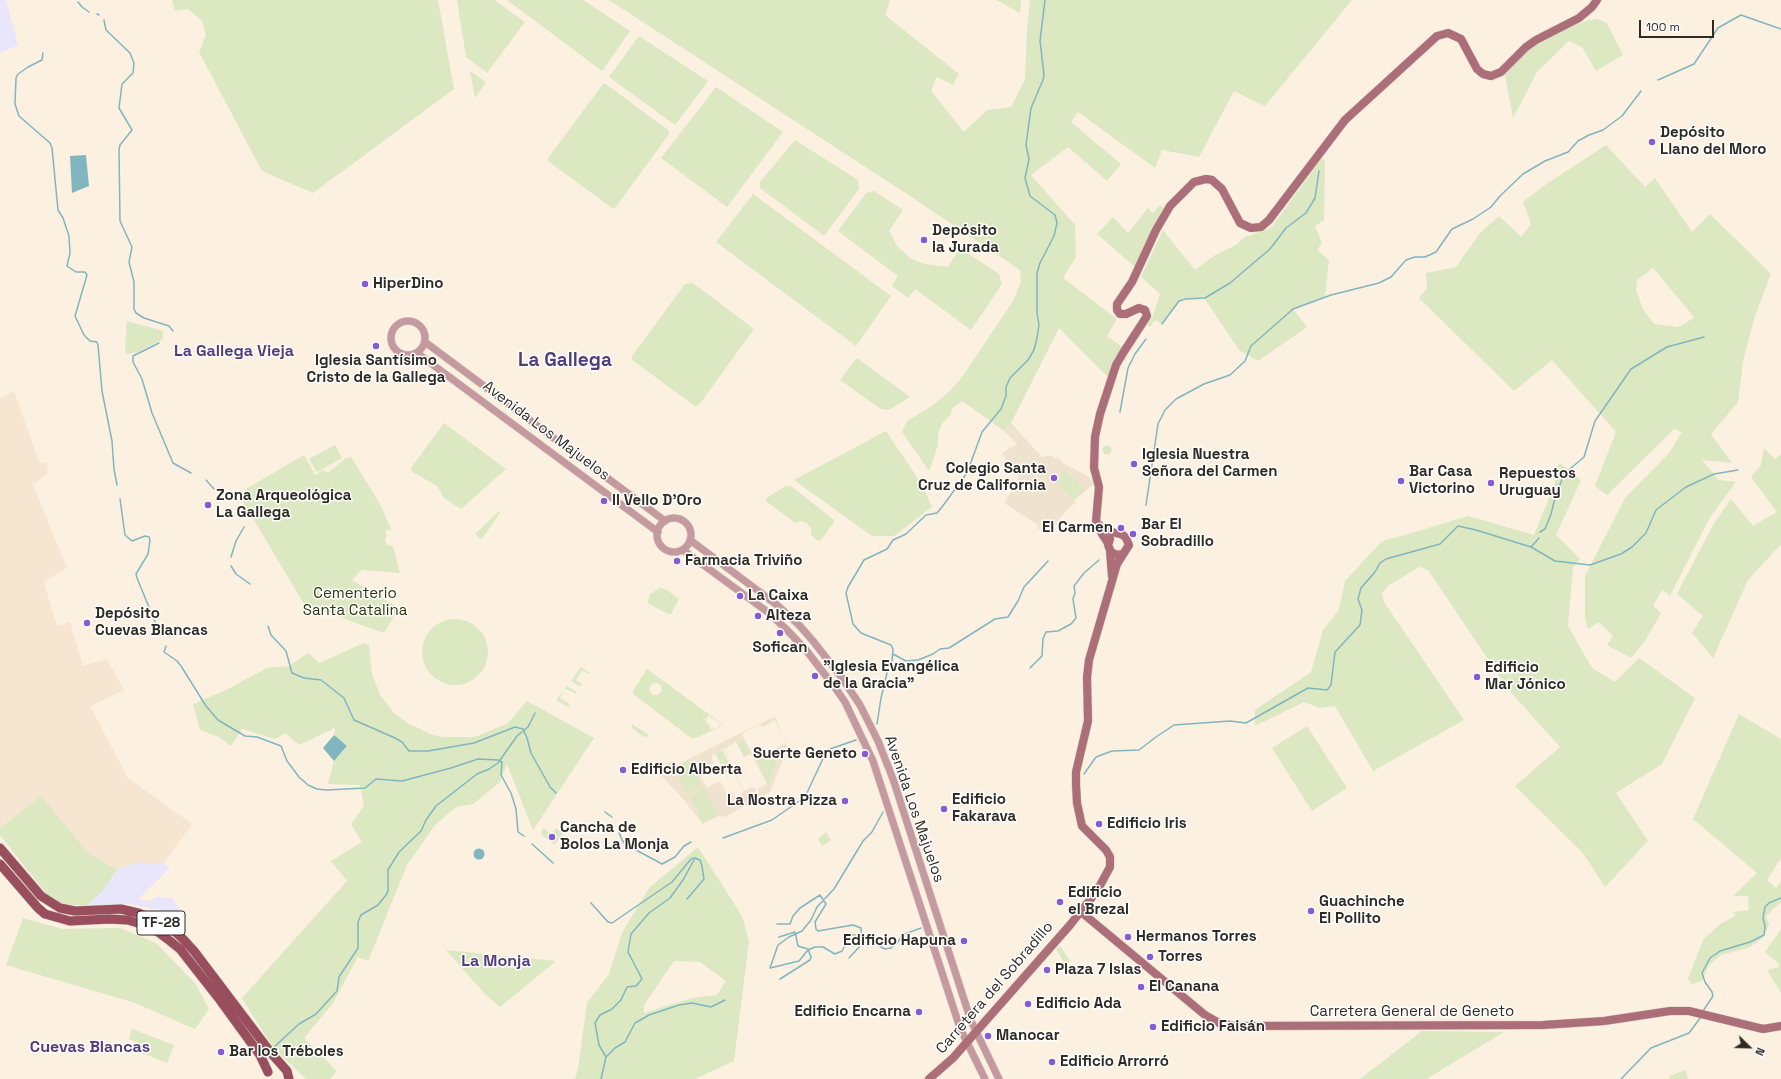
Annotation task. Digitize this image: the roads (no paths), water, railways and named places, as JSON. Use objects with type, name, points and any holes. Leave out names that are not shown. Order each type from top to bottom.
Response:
[{"type":"main road","name":"Carretera del Sobradillo","points":[[1112,579],[1109,547],[1102,534],[1096,517],[1099,487],[1093,461],[1095,437],[1100,414],[1116,365],[1147,316],[1145,310],[1140,308],[1126,314],[1120,314],[1117,310],[1117,304],[1132,282],[1156,230],[1170,206],[1194,182],[1206,178],[1212,180],[1222,189],[1240,223],[1251,228],[1261,227],[1269,220],[1345,120],[1437,36],[1448,33],[1461,39],[1480,72],[1491,76],[1501,72],[1526,47],[1536,40],[1579,18],[1592,8],[1596,0]]},
{"type":"main road","points":[[1098,524],[1106,530],[1118,534],[1123,536],[1128,541],[1128,549],[1123,554],[1117,555],[1109,547],[1111,538],[1118,534]]},
{"type":"main road","name":"Carretera del Sobradillo","points":[[929,1079],[953,1058],[1080,911],[1104,881],[1110,867],[1111,861],[1106,850],[1082,826],[1077,803],[1076,772],[1088,721],[1087,677],[1089,660],[1112,579],[1117,564],[1123,554]]},
{"type":"main road","name":"TF-28","points":[[0,848],[41,896],[60,908],[75,911],[121,909],[138,913],[156,920],[170,928],[194,951],[282,1067],[287,1071],[290,1079]]},
{"type":"main road","name":"TF-28","points":[[0,864],[45,914],[70,921],[109,918],[128,920],[142,924],[170,940],[180,949],[260,1054],[268,1076]]},
{"type":"main road","name":"Carretera General de Geneto","points":[[1080,911],[1205,1015],[1220,1023],[1234,1026],[1543,1026],[1604,1021],[1670,1011],[1689,1012],[1763,1029],[1781,1026]]},
{"type":"main road","name":"TF-28","points":[[268,1076],[276,1066],[282,1067]]},
{"type":"street","points":[[411,321],[418,323],[423,330],[425,342],[417,353],[408,356],[401,354],[394,349],[392,345],[391,334],[395,327],[402,322],[411,321]]},
{"type":"street","name":"Avenida Los Majuelos","points":[[425,342],[665,521]]},
{"type":"street","name":"Avenida Los Majuelos","points":[[417,353],[654,527],[658,532]]},
{"type":"street","points":[[677,519],[684,522],[689,527],[690,540],[683,550],[671,552],[665,550],[659,543],[658,532],[665,521],[677,519]]},
{"type":"street","name":"Avenida Los Majuelos","points":[[690,540],[777,605],[799,625],[816,644],[848,686],[860,705],[878,741],[904,813],[976,1032],[999,1079]]},
{"type":"street","name":"Avenida Los Majuelos","points":[[683,550],[769,613],[806,650],[836,689],[860,730],[873,761],[893,818],[960,1028],[966,1043],[985,1079]]},
{"type":"street","points":[[893,818],[904,813]]},
{"type":"water","points":[[86,155],[89,186],[72,193],[70,156]]},
{"type":"water","points":[[334,735],[347,746],[334,761],[323,748]]},
{"type":"water","points":[[479,848],[483,850],[485,854],[483,858],[479,860],[475,858],[473,854],[475,850]]},
{"type":"waterway","points":[[892,661],[893,649],[891,645],[861,633],[853,624],[846,593],[848,587],[864,560],[887,549],[893,540],[906,534],[926,515],[937,513],[942,507],[967,473],[982,432],[1001,409],[1006,396],[1006,387],[1010,378],[1028,360],[1034,350],[1037,338],[1039,325],[1037,313],[1037,273],[1040,263],[1054,236],[1057,223],[1055,215],[1030,196],[1025,178],[1029,159],[1026,145],[1031,108],[1044,75],[1040,41],[1045,0]]},
{"type":"waterway","points":[[78,2],[89,12]]},
{"type":"waterway","points":[[1658,80],[1694,64],[1718,28],[1741,15],[1781,29]]},
{"type":"waterway","points":[[104,20],[106,30],[130,53],[134,63],[133,73],[122,84],[119,108],[132,130],[120,145],[119,150],[120,221],[132,247],[129,262],[134,282],[134,309],[136,313],[144,318],[169,326],[173,331]]},
{"type":"waterway","points":[[43,53],[42,60],[18,74],[16,78],[15,104],[19,116],[50,143],[52,148],[58,210],[63,218],[69,236],[70,253],[67,266],[76,272],[85,272],[87,275],[75,316],[84,335],[90,341],[97,342],[98,345],[102,391],[112,441],[117,485]]},
{"type":"waterway","points":[[1146,505],[1158,424],[1165,410],[1176,399],[1204,384],[1230,375],[1245,361],[1251,346],[1293,309],[1331,295],[1379,283],[1391,277],[1406,260],[1415,257],[1425,257],[1436,252],[1452,229],[1473,219],[1491,207],[1523,174],[1545,161],[1568,152],[1578,141],[1603,130],[1622,116],[1641,91]]},
{"type":"waterway","points":[[1162,324],[1179,301],[1205,298],[1230,283],[1270,249],[1286,228],[1306,213],[1315,198],[1319,171]]},
{"type":"waterway","points":[[1540,532],[1545,529],[1564,474],[1584,457],[1595,421],[1631,369],[1667,347],[1704,337]]},
{"type":"waterway","points":[[1120,412],[1128,368],[1135,354],[1146,339]]},
{"type":"waterway","points":[[159,343],[133,356],[133,362],[142,379],[152,413],[173,463],[191,473]]},
{"type":"waterway","points":[[1531,547],[1555,561],[1590,565],[1621,554],[1632,547],[1646,533],[1656,510],[1686,487],[1714,474],[1738,470]]},
{"type":"waterway","points":[[206,480],[214,489]]},
{"type":"waterway","points":[[120,499],[125,535],[132,541],[145,536],[149,537],[148,554],[136,574],[158,629],[169,636]]},
{"type":"waterway","points":[[1084,774],[1096,757],[1112,751],[1139,750],[1174,725],[1230,721],[1246,723],[1308,688],[1327,690],[1331,685],[1335,652],[1360,625],[1362,610],[1358,599],[1361,588],[1375,572],[1380,563],[1386,559],[1440,544],[1458,526],[1531,547],[1539,538]]},
{"type":"waterway","points":[[231,557],[236,541],[244,527]]},
{"type":"waterway","points":[[1030,668],[1042,656],[1043,639],[1046,632],[1058,631],[1071,624],[1076,618],[1073,599],[1075,593],[1074,586],[1084,573],[1099,560]]},
{"type":"waterway","points":[[893,654],[906,661],[918,660],[933,654],[940,649],[949,648],[995,619],[1008,617],[1018,601],[1024,587],[1048,561]]},
{"type":"waterway","points":[[231,566],[236,574],[250,584]]},
{"type":"waterway","points":[[268,626],[271,635],[286,651],[292,673],[304,678],[321,680],[344,698],[354,720],[395,738],[402,742],[409,751],[428,751],[474,743],[515,727],[523,729],[531,753],[550,787],[556,793]]},
{"type":"waterway","points":[[166,646],[164,652],[177,661],[181,666],[206,706],[218,720],[245,736],[257,737],[281,746],[287,761],[299,777],[308,785],[317,789],[327,790],[365,788],[376,779],[402,781],[478,759],[498,760],[502,762],[501,775],[511,793],[516,809],[518,832],[524,836]]},
{"type":"waterway","points":[[877,724],[888,669]]},
{"type":"waterway","points":[[273,1048],[299,1024],[316,1014],[337,991],[339,977],[358,948],[358,922],[361,915],[378,905],[386,895],[388,891],[388,870],[399,852],[421,831],[426,820],[436,806],[477,774],[498,763],[517,736],[528,727],[535,713]]},
{"type":"waterway","points":[[723,838],[772,820],[805,797],[827,750],[856,740]]},
{"type":"waterway","points":[[605,812],[612,817]]},
{"type":"waterway","points":[[770,968],[778,945],[789,937],[802,931],[811,920],[817,907],[834,889],[863,841],[872,832],[883,812]]},
{"type":"waterway","points":[[619,832],[625,844],[662,864],[675,857],[684,846],[691,842]]},
{"type":"waterway","points":[[532,844],[553,863]]},
{"type":"waterway","points":[[591,903],[608,922],[612,923],[672,882],[691,859],[695,858],[700,860],[704,879],[687,899]]},
{"type":"waterway","points":[[601,1079],[606,1057],[599,1045],[595,1023],[600,1015],[612,1009],[621,1000],[627,987],[636,986],[642,979],[628,952],[631,934],[649,913],[670,898],[683,880],[694,860]]},
{"type":"waterway","points":[[777,924],[790,924],[793,916],[800,908],[820,895],[826,904],[815,922],[816,929],[818,931],[853,925],[861,928],[862,944],[849,958]]},
{"type":"waterway","points":[[1703,1011],[1713,996],[1702,973],[1710,958],[1720,951],[1750,942],[1764,935],[1765,926],[1763,918],[1765,907],[1769,903],[1781,898]]},
{"type":"waterway","points":[[770,968],[799,961],[808,950],[815,947],[823,947],[835,954],[842,951],[851,935],[857,935],[885,949],[891,948],[898,942],[902,935],[921,928]]},
{"type":"waterway","points":[[779,937],[795,932],[798,946],[808,949],[811,957],[810,960],[780,979]]},
{"type":"waterway","points":[[606,1057],[615,1048],[625,1042],[635,1023],[649,1015],[679,1005],[692,1003],[711,1007],[725,1000]]},
{"type":"waterway","points":[[1621,1079],[1651,1048],[1689,1033],[1701,1017]]},
{"type":"place","name":"Depósito Llano del Moro","points":[[1652,142]]},
{"type":"place","name":"Depósito la Jurada","points":[[924,240]]},
{"type":"place","name":"HiperDino","points":[[365,284]]},
{"type":"place","name":"Iglesia Santísimo Cristo de la Gallega","points":[[376,346]]},
{"type":"place","name":"Iglesia Nuestra Señora del Carmen","points":[[1134,464]]},
{"type":"place","name":"Colegio Santa Cruz de California","points":[[1054,478]]},
{"type":"place","name":"Bar Casa Victorino","points":[[1401,481]]},
{"type":"place","name":"Repuestos Uruguay","points":[[1491,483]]},
{"type":"place","name":"Il Vello D'Oro","points":[[604,501]]},
{"type":"place","name":"Zona Arqueológica La Gallega","points":[[208,505]]},
{"type":"place","name":"El Carmen","points":[[1121,528]]},
{"type":"place","name":"Bar El Sobradillo","points":[[1133,534]]},
{"type":"place","name":"Farmacia Triviño","points":[[677,561]]},
{"type":"place","name":"La Caixa","points":[[740,596]]},
{"type":"place","name":"Alteza","points":[[758,616]]},
{"type":"place","name":"Depósito Cuevas Blancas","points":[[87,623]]},
{"type":"place","name":"Sofican","points":[[780,633]]},
{"type":"place","name":"\"Iglesia Evangélica de la Gracia\"","points":[[815,676]]},
{"type":"place","name":"Edificio Mar Jónico","points":[[1477,677]]},
{"type":"place","name":"Suerte Geneto","points":[[865,754]]},
{"type":"place","name":"Edificio Alberta","points":[[623,770]]},
{"type":"place","name":"La Nostra Pizza","points":[[845,801]]},
{"type":"place","name":"Edificio Fakarava","points":[[944,809]]},
{"type":"place","name":"Edificio Iris","points":[[1099,824]]},
{"type":"place","name":"Cancha de Bolos La Monja","points":[[552,837]]},
{"type":"place","name":"Edificio el Brezal","points":[[1060,902]]},
{"type":"place","name":"Guachinche El Pollito","points":[[1311,911]]},
{"type":"place","name":"Hermanos Torres","points":[[1128,937]]},
{"type":"place","name":"Edificio Hapuna","points":[[964,941]]},
{"type":"place","name":"Torres","points":[[1150,957]]},
{"type":"place","name":"Plaza 7 Islas","points":[[1047,970]]},
{"type":"place","name":"El Canana","points":[[1141,987]]},
{"type":"place","name":"Edificio Ada","points":[[1028,1004]]},
{"type":"place","name":"Edificio Encarna","points":[[919,1012]]},
{"type":"place","name":"Edificio Faisán","points":[[1153,1027]]},
{"type":"place","name":"Manocar","points":[[988,1036]]},
{"type":"place","name":"Bar los Tréboles","points":[[221,1052]]},
{"type":"place","name":"Edificio Arrorró","points":[[1052,1062]]},
{"type":"district","name":"La Gallega Vieja","points":[[234,352]]},
{"type":"district","name":"La Gallega","points":[[565,361]]},
{"type":"district","name":"La Monja","points":[[496,962]]},
{"type":"district","name":"Cuevas Blancas","points":[[90,1048]]},
{"type":"park label","name":"Cementerio Santa Catalina","points":[[355,602]]}]
